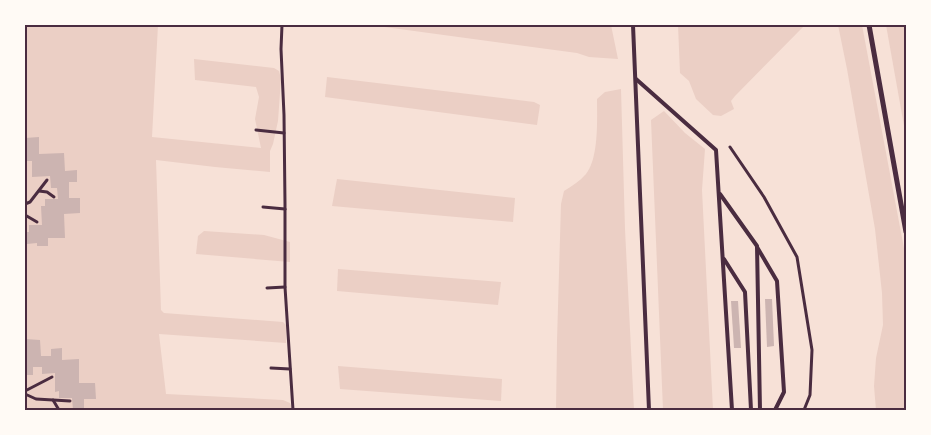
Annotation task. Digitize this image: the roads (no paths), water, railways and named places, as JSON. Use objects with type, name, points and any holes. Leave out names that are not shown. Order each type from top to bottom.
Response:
[{"type":"street","points":[[869,25],[906,232]]},
{"type":"lane","points":[[633,25],[649,410]]},
{"type":"lane","points":[[635,79],[716,150],[732,410]]},
{"type":"lane","points":[[719,192],[757,246],[777,281],[784,392],[775,410]]},
{"type":"lane","points":[[757,246],[760,410]]},
{"type":"lane","points":[[723,258],[745,292],[751,410]]}]
